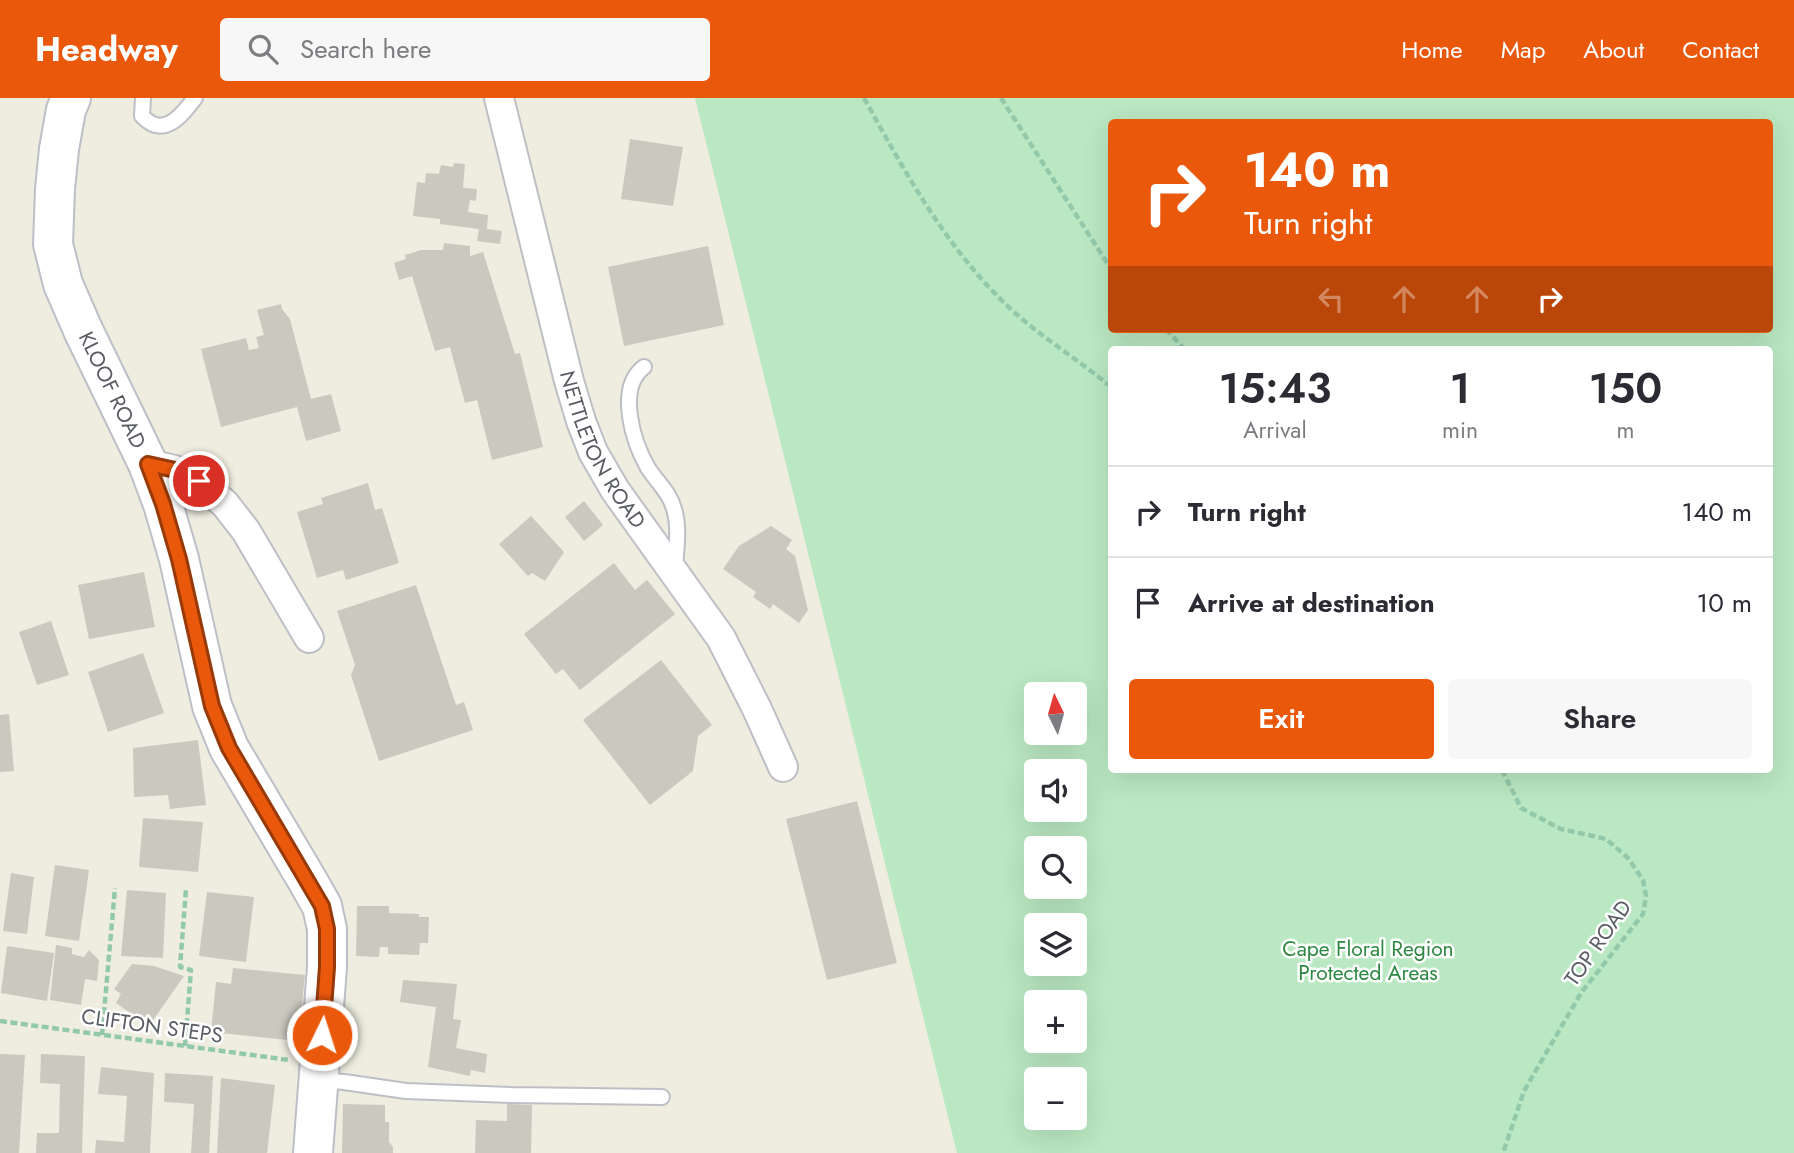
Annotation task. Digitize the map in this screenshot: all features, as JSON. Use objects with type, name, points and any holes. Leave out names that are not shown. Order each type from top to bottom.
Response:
[{"type":"main road","name":"KLOOF ROAD","points":[[71,98],[66,110],[59,149],[55,189],[53,244],[63,284],[148,464],[163,504],[179,559],[212,706],[229,748],[322,906],[327,929],[327,967],[310,1071],[313,1153]]},
{"type":"street","name":"NETTLETON ROAD","points":[[499,98],[569,381],[593,452],[615,490],[720,638],[783,767]]},
{"type":"street","points":[[148,464],[175,470],[199,481],[225,504],[246,531],[309,638]]},
{"type":"lane","points":[[143,98],[142,116],[149,124],[165,126],[178,119],[195,98]]},
{"type":"lane","points":[[644,366],[635,376],[629,394],[631,425],[642,457],[670,497],[675,510],[677,531],[674,574]]},
{"type":"lane","points":[[310,1071],[344,1082],[406,1091],[663,1097]]},
{"type":"path","points":[[864,98],[907,177],[967,264],[1014,312],[1108,385]]},
{"type":"path","points":[[1001,98],[1108,264]]},
{"type":"path","points":[[1170,333],[1181,346]]},
{"type":"path","name":"TOP ROAD","points":[[1503,1153],[1524,1091],[1581,993],[1643,914],[1646,897],[1643,880],[1628,858],[1606,839],[1561,829],[1521,808],[1504,773]]},
{"type":"path","points":[[102,1035],[115,888]]},
{"type":"path","points":[[185,1046],[191,970],[180,967],[186,889]]},
{"type":"path","name":"CLIFTON STEPS","points":[[0,1021],[185,1046],[310,1071]]},
{"type":"green space","name":"Cape Floral Region Protected Areas","points":[[695,98],[1794,98],[1794,1153],[957,1153]]},
{"type":"building","points":[[630,139],[683,147],[673,206],[621,199]]},
{"type":"building","points":[[454,163],[465,164],[463,188],[477,189],[476,201],[470,200],[468,212],[488,215],[487,229],[502,231],[500,244],[477,241],[479,229],[440,224],[440,219],[413,216],[417,182],[425,183],[426,173],[439,174],[441,165],[453,167]]},
{"type":"building","points":[[444,243],[470,246],[470,256],[483,252],[515,354],[520,353],[543,447],[492,460],[477,400],[465,403],[450,347],[435,351],[412,276],[399,280],[394,263],[406,259],[405,255],[421,250],[443,250]]},
{"type":"building","points":[[708,246],[724,325],[624,346],[608,267]]},
{"type":"building","points":[[281,304],[290,319],[311,399],[331,394],[341,431],[306,441],[297,407],[221,427],[201,349],[246,338],[249,350],[259,348],[256,337],[264,335],[257,310]]},
{"type":"building","points":[[368,483],[375,510],[382,508],[399,563],[346,580],[343,570],[317,578],[297,512],[323,504],[321,498]]},
{"type":"building","points":[[584,501],[603,525],[584,541],[565,517]]},
{"type":"building","points":[[531,516],[564,552],[545,581],[532,573],[528,576],[499,544]]},
{"type":"building","points":[[771,526],[792,540],[786,549],[795,556],[808,610],[799,623],[773,604],[770,609],[753,597],[756,592],[723,569],[739,546]]},
{"type":"building","points":[[614,563],[635,590],[647,580],[675,614],[580,690],[563,669],[556,674],[524,634]]},
{"type":"building","points":[[144,572],[155,627],[89,639],[78,585]]},
{"type":"building","points":[[416,585],[456,705],[464,702],[473,730],[379,761],[351,675],[355,665],[337,611]]},
{"type":"building","points":[[51,621],[69,675],[37,685],[19,632]]},
{"type":"building","points":[[143,653],[164,713],[108,732],[88,672]]},
{"type":"building","points":[[661,660],[712,725],[698,736],[693,771],[650,805],[583,720]]},
{"type":"building","points":[[9,714],[14,771],[0,772],[0,715]]},
{"type":"building","points":[[198,740],[206,805],[170,809],[168,795],[134,797],[133,748]]},
{"type":"building","points":[[857,801],[897,963],[827,980],[786,819]]},
{"type":"building","points":[[143,818],[203,822],[198,872],[139,867]]},
{"type":"building","points":[[55,865],[89,870],[79,941],[45,936]]},
{"type":"building","points":[[11,873],[34,877],[27,934],[3,931]]},
{"type":"building","points":[[127,890],[166,893],[163,958],[121,956]]},
{"type":"building","points":[[207,892],[254,897],[246,962],[199,956]]},
{"type":"building","points":[[357,906],[389,906],[389,913],[429,917],[428,943],[420,943],[419,955],[388,954],[388,947],[380,947],[379,957],[356,956]]},
{"type":"building","points":[[56,945],[72,948],[72,954],[84,957],[89,950],[99,960],[97,981],[85,979],[81,1005],[50,1000]]},
{"type":"building","points":[[7,946],[54,953],[47,1001],[1,993]]},
{"type":"building","points":[[132,964],[154,966],[184,976],[149,1026],[116,1003],[121,994],[114,989]]},
{"type":"building","points":[[233,968],[305,975],[298,1041],[211,1032],[216,982],[231,984]]},
{"type":"building","points":[[403,980],[457,984],[453,1019],[461,1020],[456,1048],[487,1054],[485,1073],[471,1070],[470,1076],[428,1067],[436,1007],[400,1002]]},
{"type":"building","points":[[0,1054],[25,1055],[19,1153],[0,1153]]},
{"type":"building","points":[[41,1054],[85,1056],[82,1153],[36,1153],[37,1133],[59,1133],[60,1084],[40,1083]]},
{"type":"building","points":[[101,1067],[154,1073],[150,1153],[95,1153],[96,1140],[124,1142],[127,1096],[98,1094]]},
{"type":"building","points":[[165,1073],[213,1076],[209,1153],[191,1153],[194,1104],[164,1102]]},
{"type":"building","points":[[221,1078],[275,1085],[267,1153],[217,1153]]},
{"type":"building","points":[[343,1104],[385,1105],[385,1122],[389,1122],[389,1142],[393,1153],[342,1153]]},
{"type":"building","points":[[507,1104],[532,1105],[531,1153],[475,1153],[476,1120],[507,1121]]},
{"type":"route","points":[[199,481],[175,470],[148,464],[179,559],[212,706],[229,748],[322,906],[327,929],[327,967],[322,1035]]}]
